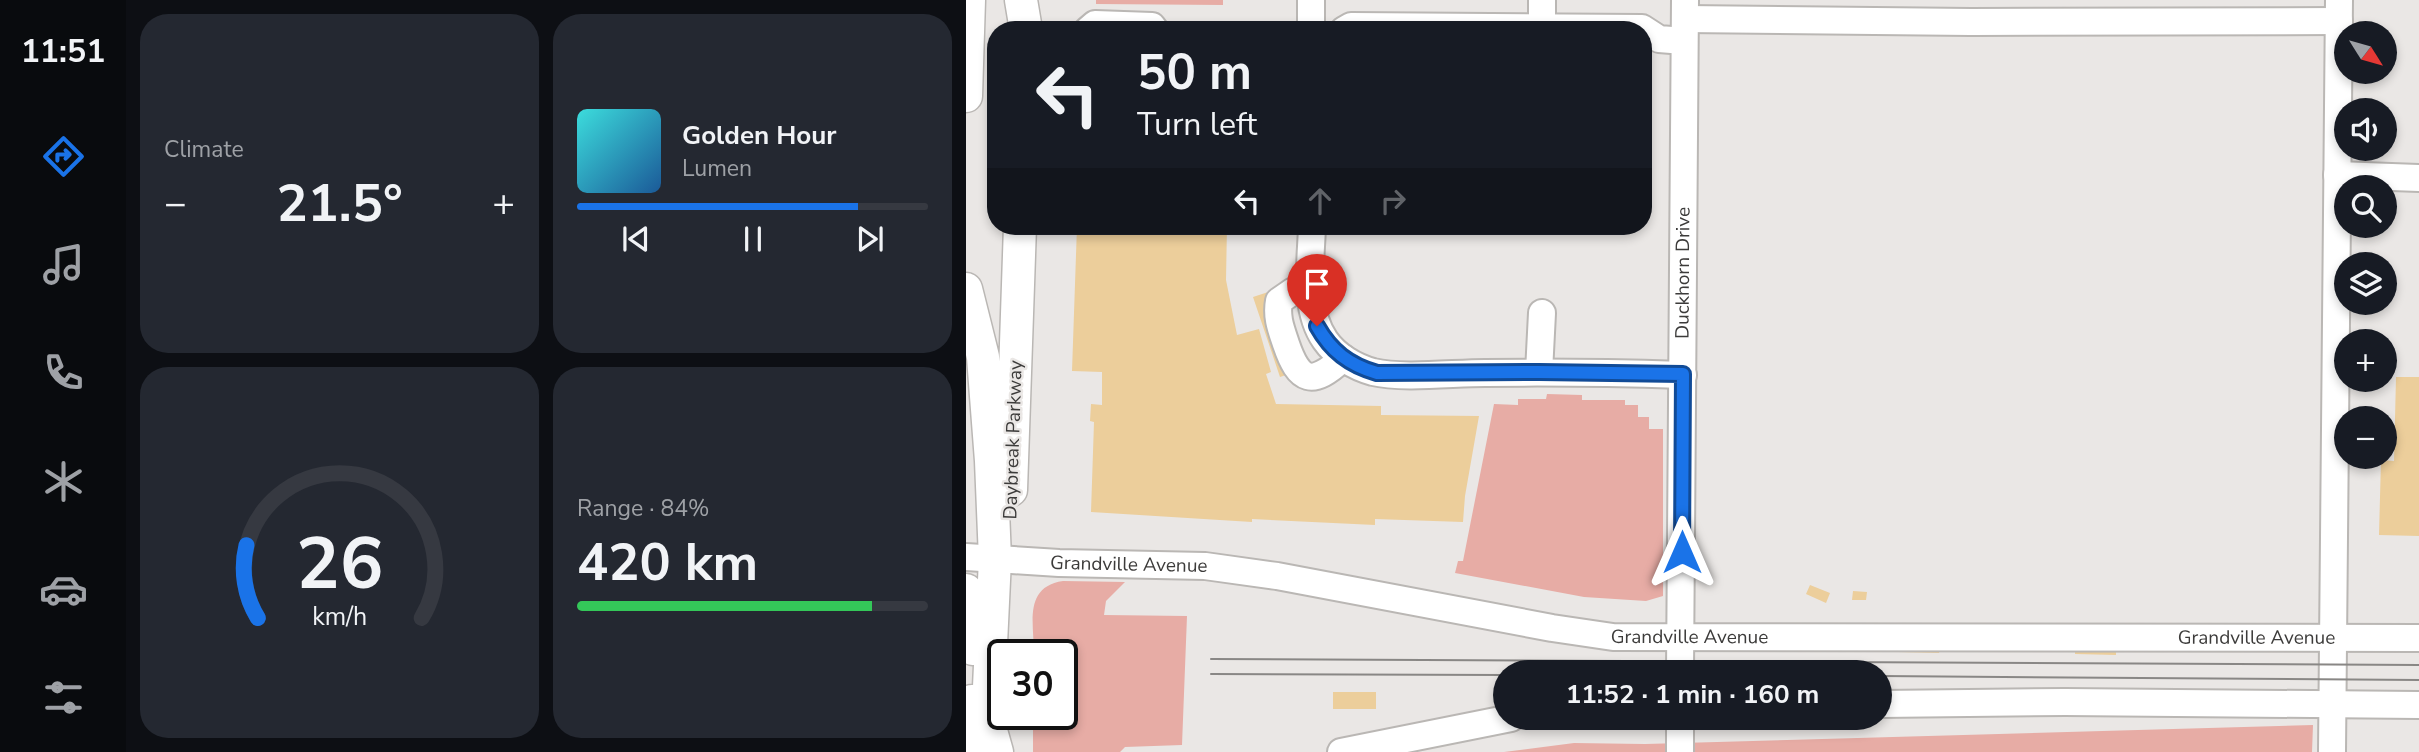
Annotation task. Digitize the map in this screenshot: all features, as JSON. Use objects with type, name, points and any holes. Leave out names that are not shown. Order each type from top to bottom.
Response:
[{"type":"main road","points":[[966,96],[969,0]]},
{"type":"main road","points":[[1021,0],[1024,21]]},
{"type":"main road","points":[[1027,21],[1028,0]]},
{"type":"main road","name":"Daybreak Parkway","points":[[1007,639],[990,558],[1019,235]]},
{"type":"main road","points":[[966,289],[983,357],[992,461],[988,708],[997,752]]},
{"type":"main road","points":[[966,590],[974,627],[970,752]]},
{"type":"main road","points":[[1009,730],[1009,752]]},
{"type":"street","points":[[1311,0],[1311,21]]},
{"type":"street","points":[[1542,0],[1542,21]]},
{"type":"street","points":[[1652,29],[2339,11],[2337,175]]},
{"type":"street","name":"Duckhorn Drive","points":[[1671,30],[1683,374],[1680,660]]},
{"type":"street","points":[[2397,177],[2419,178]]},
{"type":"street","points":[[1312,235],[1311,306],[1317,326],[1326,342],[1343,358],[1360,368],[1377,373],[1683,374]]},
{"type":"street","points":[[2333,752],[2337,238]]},
{"type":"street","points":[[1310,284],[1279,301],[1277,313],[1295,368],[1304,376],[1318,376],[1343,358]]},
{"type":"street","points":[[1539,372],[1542,313]]},
{"type":"street","name":"Grandville Avenue","points":[[990,558],[1059,563],[1205,566],[1277,576],[1614,637],[2419,638]]},
{"type":"street","points":[[1892,704],[2065,702],[2419,705]]},
{"type":"street","points":[[1342,752],[1493,722]]},
{"type":"street","points":[[1680,730],[1680,752]]},
{"type":"shaded area","points":[[1096,0],[1223,0],[1223,5],[1096,4]]},
{"type":"shaded area","points":[[1547,394],[1582,395],[1582,400],[1625,400],[1625,405],[1638,405],[1638,417],[1649,417],[1649,429],[1663,429],[1663,596],[1646,601],[1584,597],[1455,573],[1458,561],[1463,561],[1494,404],[1518,405],[1518,399],[1546,399]]},
{"type":"shaded area","points":[[1063,581],[1125,582],[1106,601],[1104,615],[1187,616],[1182,745],[1125,747],[1120,752],[1033,752],[1033,730],[1078,730],[1078,639],[1034,639],[1036,599],[1050,585]]},
{"type":"shaded area","points":[[2313,725],[2312,752],[1504,752],[1574,743],[1645,744]]},
{"type":"building","points":[[1077,235],[1227,235],[1226,280],[1237,335],[1259,329],[1271,372],[1266,374],[1276,404],[1381,406],[1381,415],[1479,416],[1463,522],[1375,519],[1375,525],[1252,519],[1252,522],[1091,512],[1094,422],[1090,421],[1091,404],[1102,405],[1102,372],[1072,371]]},
{"type":"building","points":[[1277,289],[1304,369],[1280,377],[1253,297]]},
{"type":"building","points":[[2397,377],[2419,377],[2419,536],[2379,535],[2381,469],[2397,469]]},
{"type":"building","points":[[1810,585],[1830,593],[1826,603],[1806,594]]},
{"type":"building","points":[[1853,591],[1867,592],[1866,600],[1852,600]]},
{"type":"building","points":[[1898,648],[1940,648],[1939,653],[1898,652]]},
{"type":"building","points":[[2075,650],[2116,650],[2116,655],[2075,654]]},
{"type":"building","points":[[1333,692],[1376,692],[1376,709],[1333,709]]},
{"type":"tram line","points":[[1211,659],[2419,665]]},
{"type":"tram line","points":[[1211,674],[1493,675]]},
{"type":"tram line","points":[[1892,676],[2419,680]]},
{"type":"route","points":[[1317,326],[1326,342],[1343,358],[1360,368],[1377,373],[1683,374],[1682,552]]}]
